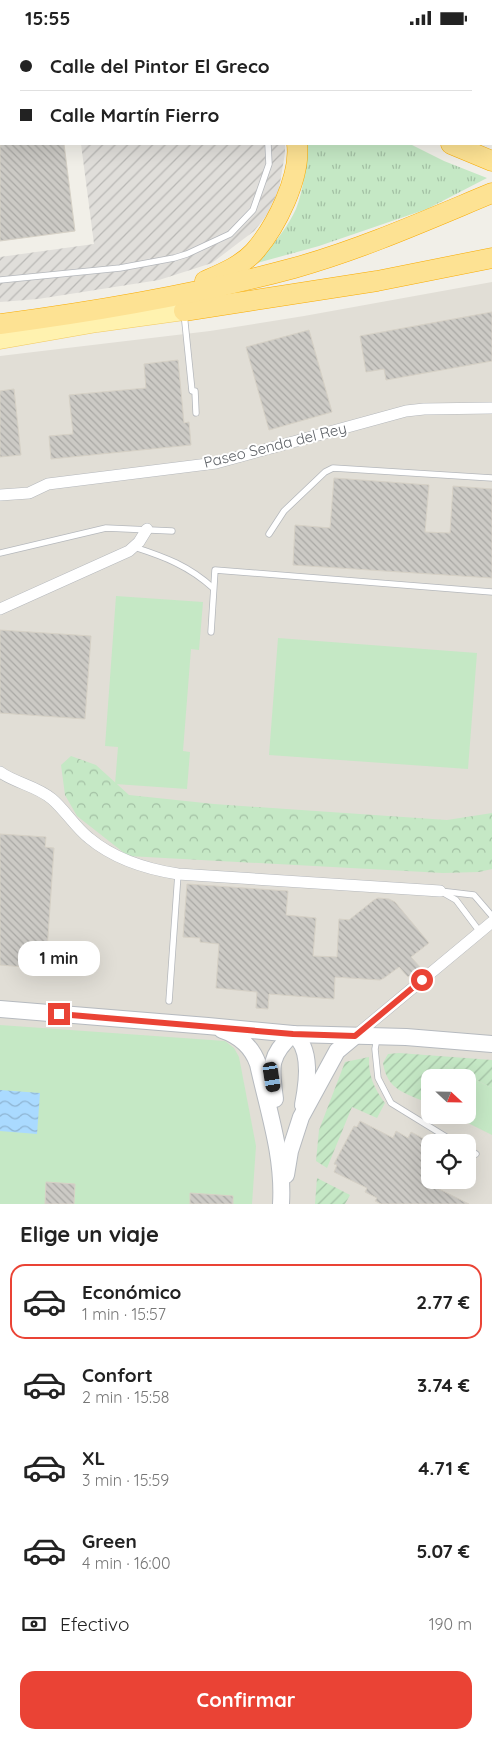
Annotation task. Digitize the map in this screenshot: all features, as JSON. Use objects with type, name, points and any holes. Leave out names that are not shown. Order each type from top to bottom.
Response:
[{"type":"highway","points":[[114,306],[196,284],[228,271],[253,253],[278,218],[292,182],[297,145]]},
{"type":"highway","points":[[453,145],[492,161]]},
{"type":"highway","points":[[0,324],[208,290],[295,267],[380,239],[492,193]]},
{"type":"highway","points":[[184,311],[377,281],[492,258]]},
{"type":"main road","points":[[0,340],[97,323],[184,311]]},
{"type":"main road","points":[[0,1009],[293,1034],[384,1037],[492,1044]]},
{"type":"main road","points":[[208,1026],[235,1036],[248,1045],[254,1053],[278,1149]]},
{"type":"main road","points":[[281,1199],[290,1151],[301,1117],[306,1089],[307,1067],[302,1044],[293,1034]]},
{"type":"main road","points":[[281,1199],[278,1112],[272,1065],[282,1044],[293,1034]]},
{"type":"main road","points":[[301,1117],[337,1051],[355,1036]]},
{"type":"street","name":"Paseo Senda del Rey","points":[[0,495],[29,493],[48,484],[216,463],[406,411],[492,407]]},
{"type":"street","points":[[0,609],[129,551],[140,542],[147,529]]},
{"type":"street","points":[[0,772],[51,798],[89,838],[108,851],[127,861],[154,870],[440,891]]},
{"type":"street","points":[[355,1036],[492,922]]},
{"type":"street","points":[[383,1012],[384,1037]]},
{"type":"lane","points":[[0,280],[120,268],[174,259],[230,234],[253,211],[269,164],[268,145]]},
{"type":"lane","points":[[184,311],[192,391],[195,391],[196,413]]},
{"type":"lane","points":[[269,534],[284,511],[325,472],[333,469],[492,478]]},
{"type":"lane","points":[[0,553],[106,528],[172,531]]},
{"type":"lane","points":[[134,547],[159,555],[197,574],[213,588]]},
{"type":"lane","points":[[210,632],[214,570],[492,591]]},
{"type":"lane","points":[[169,1001],[178,873]]},
{"type":"lane","points":[[440,891],[474,895],[492,916]]},
{"type":"lane","points":[[440,891],[456,900],[480,931]]},
{"type":"lane","points":[[384,1037],[375,1049],[378,1079],[391,1103],[441,1134]]},
{"type":"shaded area","points":[[81,145],[285,145],[279,189],[267,215],[254,231],[212,263],[159,280],[38,299],[0,302],[0,257],[94,244]]},
{"type":"shaded area","points":[[492,282],[492,1204],[0,1204],[0,356],[210,331]]},
{"type":"green space","points":[[307,145],[412,145],[444,161],[487,178],[427,209],[319,246],[257,263],[283,231],[296,209],[303,185]]},
{"type":"green space","points":[[116,596],[203,602],[199,650],[191,649],[183,751],[190,752],[187,789],[115,784],[118,747],[105,746]]},
{"type":"green space","points":[[278,638],[477,653],[468,769],[269,755]]},
{"type":"green space","points":[[71,756],[96,765],[129,795],[214,804],[447,820],[492,813],[492,869],[479,872],[443,873],[128,856],[77,816],[65,795],[61,765]]},
{"type":"green space","points":[[0,1025],[225,1041],[234,1048],[239,1057],[256,1146],[252,1204],[0,1204]]},
{"type":"green space","points":[[399,1053],[492,1060],[492,1088],[476,1080],[476,1069],[454,1069],[446,1065],[444,1069],[421,1069],[421,1100],[398,1089],[388,1079],[383,1063],[388,1054]]},
{"type":"green space","points":[[369,1057],[372,1081],[385,1103],[377,1118],[352,1107],[327,1168],[316,1161],[319,1130],[345,1062]]},
{"type":"green space","points":[[446,1065],[454,1069],[444,1069]]},
{"type":"green space","points":[[476,1080],[492,1088],[492,1135],[470,1124],[476,1124]]},
{"type":"green space","points":[[317,1178],[350,1195],[345,1204],[315,1204]]},
{"type":"water","points":[[0,1090],[40,1093],[37,1134],[0,1131]]},
{"type":"building","points":[[0,145],[64,145],[75,231],[0,241]]},
{"type":"building","points":[[492,312],[492,361],[386,380],[384,369],[366,372],[360,336]]},
{"type":"building","points":[[309,330],[332,412],[269,430],[246,347]]},
{"type":"building","points":[[178,360],[184,423],[189,422],[191,445],[51,459],[49,436],[73,434],[69,395],[146,388],[144,364]]},
{"type":"building","points":[[14,389],[21,455],[0,457],[0,391]]},
{"type":"building","points":[[334,478],[429,485],[425,532],[450,533],[453,486],[492,489],[492,578],[293,565],[295,525],[330,528]]},
{"type":"building","points":[[0,630],[91,636],[85,719],[0,713]]},
{"type":"building","points":[[0,834],[46,837],[45,847],[54,848],[47,951],[26,950],[25,967],[0,965]]},
{"type":"building","points":[[187,884],[288,891],[286,915],[316,918],[313,956],[337,957],[339,919],[349,920],[378,898],[389,899],[395,902],[429,943],[411,957],[420,967],[408,977],[399,967],[380,980],[335,977],[334,999],[269,994],[268,1009],[256,1008],[257,992],[216,988],[219,944],[200,942],[200,938],[183,937]]},
{"type":"building","points":[[360,1121],[393,1138],[396,1131],[408,1138],[411,1132],[421,1137],[421,1189],[439,1189],[469,1204],[381,1204],[375,1201],[377,1198],[365,1192],[367,1188],[334,1172],[337,1165],[334,1164],[354,1126],[357,1127]]},
{"type":"building","points":[[46,1182],[75,1184],[74,1204],[45,1204]]},
{"type":"building","points":[[190,1193],[233,1196],[233,1204],[190,1204]]},
{"type":"route","points":[[59,1014],[293,1034],[355,1036],[422,980]]}]
